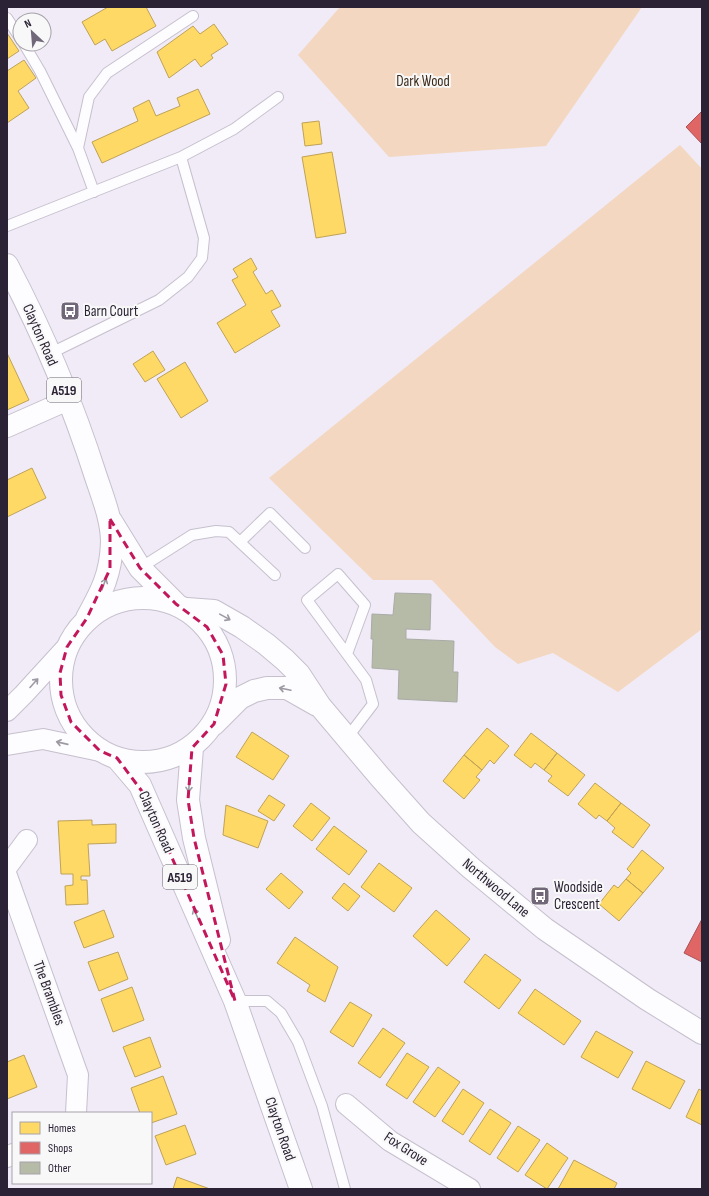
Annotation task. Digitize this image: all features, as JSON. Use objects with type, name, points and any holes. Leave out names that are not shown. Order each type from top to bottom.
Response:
[{"type":"main road","name":"Clayton Road","points":[[7,265],[49,354],[68,400],[93,466],[110,519],[112,541],[110,569],[101,593],[87,618]]},
{"type":"main road","name":"Clayton Road","points":[[108,755],[126,762],[150,763],[166,760],[192,748],[214,724],[226,684],[223,655],[207,627],[182,607],[140,568],[110,519]]},
{"type":"main road","name":"Clayton Road","points":[[182,607],[152,598],[127,599],[98,610],[87,618],[76,630],[67,647],[60,673],[62,697],[71,722],[140,785],[235,1001],[301,1189]]},
{"type":"main road","name":"Northwood Lane","points":[[182,607],[214,611],[242,627],[266,644],[299,674],[320,706],[380,778],[421,822],[471,868],[545,929],[647,999],[702,1033]]},
{"type":"main road","name":"Northwood Lane","points":[[214,724],[240,698],[254,691],[268,688],[287,688],[320,706]]},
{"type":"main road","name":"Clayton Road","points":[[192,748],[188,800],[194,838],[235,1001]]},
{"type":"street","points":[[7,427],[68,400]]},
{"type":"street","points":[[7,711],[67,647]]},
{"type":"street","points":[[7,745],[43,739],[108,755]]},
{"type":"street","points":[[7,867],[27,840]]},
{"type":"street","name":"The Brambles","points":[[7,876],[78,1075],[76,1112]]},
{"type":"street","name":"Fox Grove","points":[[346,1104],[390,1141],[470,1189]]},
{"type":"lane","points":[[78,148],[89,97],[107,73],[193,16]]},
{"type":"lane","points":[[29,52],[40,70],[78,148],[94,192]]},
{"type":"lane","points":[[7,226],[181,158],[234,129],[278,97]]},
{"type":"lane","points":[[49,354],[159,300],[188,277],[202,258],[204,238],[181,158]]},
{"type":"lane","points":[[240,542],[270,513],[305,548]]},
{"type":"lane","points":[[140,568],[192,535],[216,531],[229,532],[275,575]]},
{"type":"lane","points":[[347,654],[366,606],[338,574],[307,600],[366,680],[373,704],[347,738]]},
{"type":"lane","points":[[235,1001],[267,1000],[281,1013],[298,1042],[322,1106],[345,1189]]},
{"type":"highlighted area","points":[[110,519],[140,568],[176,604],[207,627],[223,655],[226,684],[214,724],[192,748],[188,800],[194,838],[235,1001],[144,794],[117,758],[100,751],[71,722],[61,695],[60,673],[67,647],[87,618],[110,569]]},
{"type":"green space","name":"Dark Wood","points":[[340,7],[642,7],[546,146],[389,157],[298,55]]},
{"type":"green space","points":[[680,145],[702,169],[702,629],[618,692],[553,653],[518,664],[495,647],[432,580],[373,580],[269,478]]},
{"type":"building: Homes","points":[[108,7],[146,7],[156,26],[112,51],[105,39],[95,45],[82,22]]},
{"type":"building: Homes","points":[[214,24],[228,44],[211,55],[213,58],[201,67],[195,59],[169,78],[157,52],[193,26],[200,34]]},
{"type":"building: Homes","points":[[7,33],[12,40],[12,52],[18,52],[7,59]]},
{"type":"building: Homes","points":[[24,60],[36,78],[18,91],[29,108],[7,123],[7,71]]},
{"type":"building: Homes","points":[[198,89],[210,114],[102,163],[92,142],[138,121],[133,108],[149,100],[156,116],[180,106],[177,98]]},
{"type":"building: Homes","points":[[319,121],[322,144],[305,146],[302,123]]},
{"type":"building: Homes","points":[[332,152],[346,233],[316,238],[302,157]]},
{"type":"building: Homes","points":[[251,258],[257,269],[253,272],[266,294],[272,290],[281,306],[271,311],[280,326],[235,353],[217,323],[246,305],[232,280],[238,277],[233,269]]},
{"type":"building: Homes","points":[[153,351],[165,370],[145,382],[133,364]]},
{"type":"building: Homes","points":[[7,353],[29,400],[7,410]]},
{"type":"building: Homes","points":[[185,362],[208,401],[181,418],[157,379]]},
{"type":"building: Homes","points":[[32,468],[46,498],[7,517],[7,480]]},
{"type":"building: Homes","points":[[487,728],[509,746],[494,764],[490,760],[482,770],[464,755]]},
{"type":"building: Homes","points":[[252,732],[289,756],[273,780],[236,757]]},
{"type":"building: Homes","points":[[531,733],[557,753],[544,770],[535,763],[531,768],[514,755]]},
{"type":"building: Homes","points":[[557,753],[585,775],[568,796],[548,781],[552,776],[544,770]]},
{"type":"building: Homes","points":[[464,755],[482,770],[476,777],[480,780],[464,799],[443,781]]},
{"type":"building: Homes","points":[[595,783],[621,803],[607,821],[599,815],[596,819],[578,804]]},
{"type":"building: Homes","points":[[269,795],[285,805],[274,821],[258,811]]},
{"type":"building: Homes","points":[[311,803],[330,818],[312,841],[293,826]]},
{"type":"building: Homes","points":[[621,803],[650,825],[633,848],[612,832],[615,828],[607,821]]},
{"type":"building: Homes","points":[[226,805],[268,821],[258,848],[223,835]]},
{"type":"building: Homes","points":[[92,820],[92,825],[116,824],[116,843],[88,844],[90,876],[81,876],[81,880],[87,880],[88,904],[66,905],[65,886],[73,885],[73,874],[61,874],[58,821]]},
{"type":"building: Homes","points":[[334,826],[367,851],[349,875],[316,849]]},
{"type":"building: Homes","points":[[642,850],[664,868],[643,893],[626,879],[631,873],[627,869]]},
{"type":"building: Homes","points":[[379,863],[412,888],[394,912],[361,887]]},
{"type":"building: Homes","points":[[281,873],[303,892],[289,909],[266,889]]},
{"type":"building: Homes","points":[[626,879],[643,893],[619,921],[599,904],[614,885],[618,888]]},
{"type":"building: Homes","points":[[344,883],[360,896],[348,911],[332,898]]},
{"type":"building: Homes","points":[[104,910],[114,937],[84,948],[74,922]]},
{"type":"building: Homes","points":[[436,910],[470,939],[447,966],[413,936]]},
{"type":"building: Homes","points":[[295,937],[338,967],[325,1002],[307,991],[310,985],[277,963]]},
{"type":"building: Homes","points":[[118,952],[128,979],[99,991],[88,962]]},
{"type":"building: Homes","points":[[485,954],[521,980],[499,1009],[464,982]]},
{"type":"building: Homes","points":[[132,987],[144,1020],[113,1032],[101,999]]},
{"type":"building: Homes","points":[[535,989],[581,1021],[564,1045],[518,1013]]},
{"type":"building: Homes","points":[[350,1002],[372,1015],[353,1047],[330,1032]]},
{"type":"building: Homes","points":[[383,1028],[405,1043],[380,1078],[358,1063]]},
{"type":"building: Homes","points":[[596,1031],[633,1052],[618,1078],[581,1057]]},
{"type":"building: Homes","points":[[150,1037],[161,1067],[135,1077],[123,1047]]},
{"type":"building: Homes","points":[[407,1053],[429,1067],[407,1099],[386,1085]]},
{"type":"building: Homes","points":[[24,1055],[37,1087],[7,1099],[7,1062]]},
{"type":"building: Homes","points":[[646,1061],[685,1081],[670,1109],[632,1089]]},
{"type":"building: Homes","points":[[438,1067],[460,1082],[435,1117],[413,1102]]},
{"type":"building: Homes","points":[[163,1076],[177,1114],[152,1123],[152,1112],[140,1112],[131,1088]]},
{"type":"building: Homes","points":[[463,1089],[484,1103],[463,1135],[442,1121]]},
{"type":"building: Homes","points":[[699,1089],[702,1091],[702,1125],[686,1117]]},
{"type":"building: Homes","points":[[490,1109],[511,1123],[490,1155],[469,1141]]},
{"type":"building: Homes","points":[[185,1125],[196,1154],[166,1165],[155,1136]]},
{"type":"building: Homes","points":[[518,1126],[540,1140],[518,1172],[497,1158]]},
{"type":"building: Homes","points":[[547,1143],[568,1158],[547,1189],[525,1175]]},
{"type":"building: Homes","points":[[574,1160],[617,1183],[614,1189],[558,1189]]},
{"type":"building: Homes","points":[[177,1177],[210,1189],[173,1189]]},
{"type":"building: Shops","points":[[702,111],[702,144],[686,127]]},
{"type":"building: Shops","points":[[702,919],[702,962],[684,953]]},
{"type":"building: Other","points":[[395,593],[431,594],[430,630],[406,629],[406,639],[454,641],[453,672],[458,672],[457,702],[398,699],[399,670],[372,668],[372,614],[393,615]]},
{"type":"place","name":"Barn Court","points":[[70,311]]},
{"type":"place","name":"Woodside Crescent","points":[[540,896]]}]
